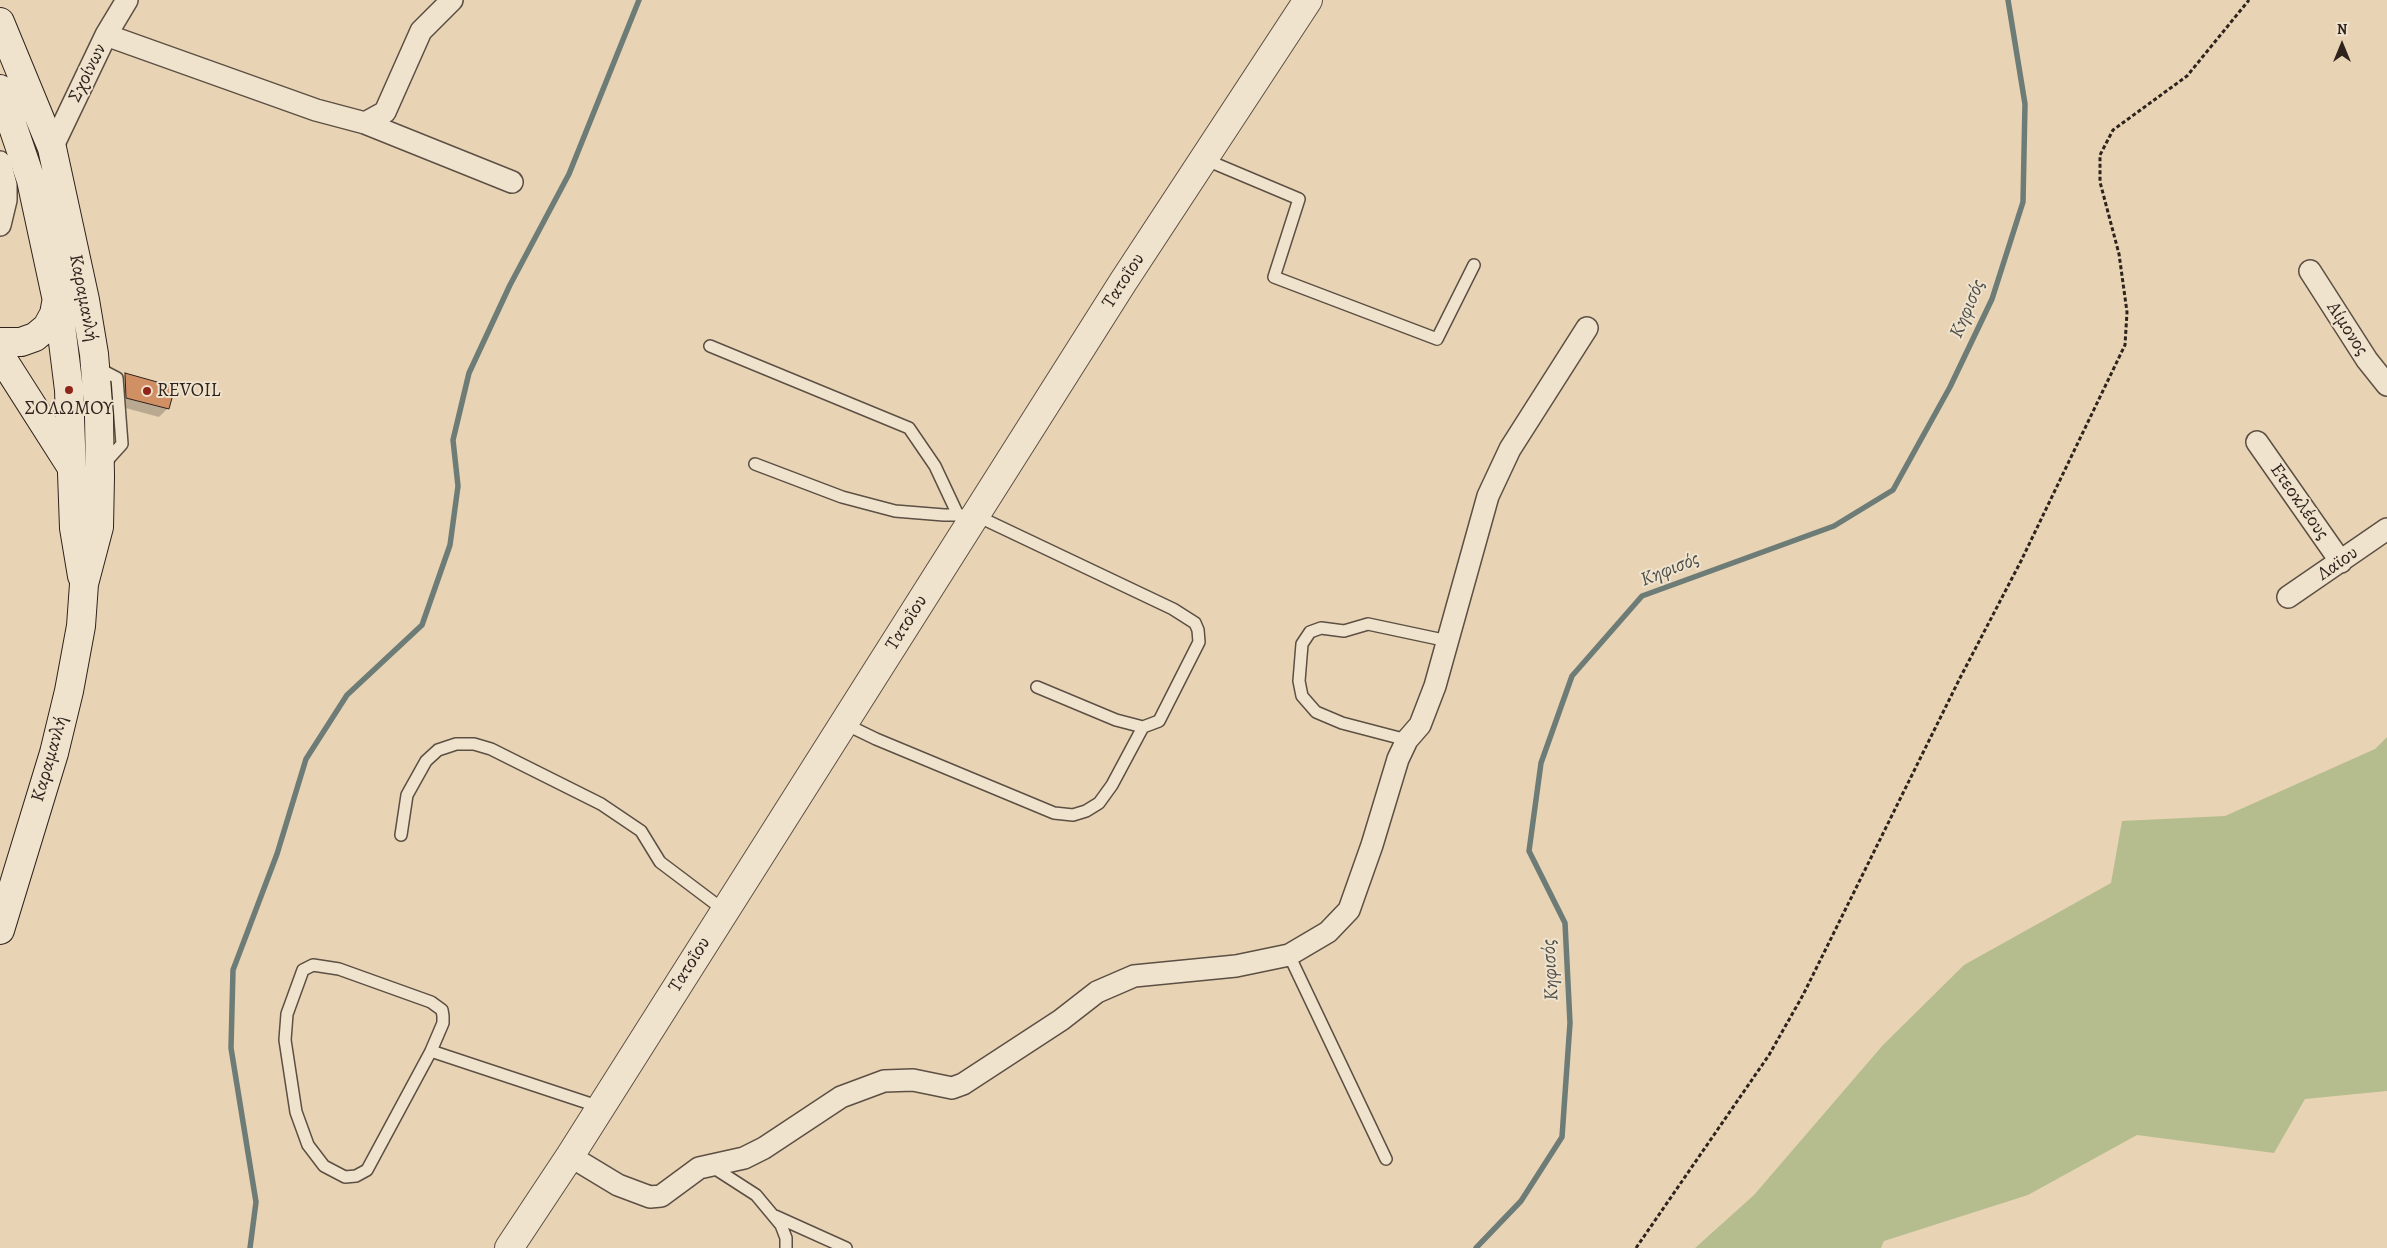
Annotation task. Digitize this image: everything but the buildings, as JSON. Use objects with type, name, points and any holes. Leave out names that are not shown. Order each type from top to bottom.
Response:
[{"type":"main road","name":"Τατοΐου","points":[[509,1248],[570,1156],[844,723],[967,515],[1308,0]]},
{"type":"main road","name":"Καραμανλή","points":[[0,22],[22,71],[52,148],[85,300],[95,367],[99,416],[100,469],[99,527],[84,584],[81,626],[69,691],[54,753],[0,930]]},
{"type":"main road","name":"Καραμανλή","points":[[0,89],[31,180],[57,298],[69,390],[74,528],[84,584]]},
{"type":"main road","points":[[0,342],[21,342],[36,337],[47,327],[54,314],[57,298]]},
{"type":"main road","points":[[0,355],[73,469]]},
{"type":"street","name":"Σχοίνων","points":[[52,148],[106,35],[127,0]]},
{"type":"street","points":[[365,122],[385,112],[421,31],[452,0]]},
{"type":"street","points":[[106,35],[316,110],[365,122],[512,182]]},
{"type":"street","points":[[0,162],[6,185],[6,200],[0,225]]},
{"type":"street","name":"Αίμονος","points":[[2310,271],[2367,360],[2387,384]]},
{"type":"street","points":[[570,1156],[618,1185],[650,1197],[661,1196],[699,1168],[751,1154],[841,1097],[884,1081],[913,1080],[952,1088],[963,1084],[1061,1020],[1097,992],[1134,976],[1236,966],[1289,955],[1328,932],[1349,910],[1372,845],[1398,759],[1407,740],[1420,725],[1435,686],[1488,496],[1510,449],[1587,328]]},
{"type":"street","name":"Ετεοκλέους","points":[[2257,442],[2341,562]]},
{"type":"street","name":"Λαϊου","points":[[2288,597],[2387,529]]},
{"type":"lane","points":[[1204,159],[1299,199],[1274,277],[1437,338],[1474,265]]},
{"type":"lane","points":[[710,346],[909,428],[967,515]]},
{"type":"lane","points":[[755,464],[842,497],[895,511],[967,515],[1173,609],[1195,623],[1199,642],[1159,721],[1144,727],[1116,720],[1037,687]]},
{"type":"lane","points":[[1407,740],[1342,723],[1316,712],[1302,696],[1299,681],[1302,644],[1310,632],[1321,628],[1344,631],[1368,624],[1448,640]]},
{"type":"lane","points":[[844,723],[876,739],[1054,813],[1073,815],[1099,804],[1112,786],[1144,727]]},
{"type":"lane","points":[[401,835],[407,795],[426,761],[438,750],[456,744],[474,744],[491,749],[601,804],[641,831],[660,862],[725,911]]},
{"type":"lane","points":[[1289,955],[1386,1159]]},
{"type":"lane","points":[[313,965],[339,969],[431,1002],[442,1010],[443,1023],[431,1051],[367,1170],[356,1176],[345,1177],[324,1166],[308,1145],[296,1112],[289,1073],[287,1014],[303,970],[313,965]]},
{"type":"lane","points":[[431,1051],[600,1107]]},
{"type":"lane","points":[[711,1166],[756,1195],[774,1216],[783,1232],[786,1248]]},
{"type":"lane","points":[[774,1216],[846,1248]]},
{"type":"path","points":[[1636,1248],[1769,1056],[1804,995],[1956,687],[2021,561],[2125,345],[2126,302],[2119,254],[2100,182],[2100,155],[2113,130],[2187,76],[2249,0]]},
{"type":"green space","points":[[2387,737],[2387,1091],[2305,1099],[2274,1153],[2137,1135],[2028,1195],[1884,1241],[1881,1248],[1695,1248],[1754,1195],[1883,1045],[1964,965],[2111,883],[2122,821],[2225,816],[2375,749]]},
{"type":"waterway","points":[[250,1248],[256,1202],[231,1048],[233,970],[277,854],[306,759],[347,695],[422,625],[450,545],[458,486],[453,440],[469,373],[510,285],[569,174],[639,0]]},
{"type":"waterway","name":"Κηφισός","points":[[1476,1248],[1521,1201],[1562,1137],[1570,1023],[1565,923],[1529,851],[1541,763],[1572,676],[1642,596],[1834,526],[1893,490],[1950,387],[1992,299],[2023,202],[2025,104],[2008,0]]},
{"type":"place","name":"ΣΟΛΩΜΟΥ","points":[[69,390]]},
{"type":"place","name":"REVOIL","points":[[147,391]]}]
